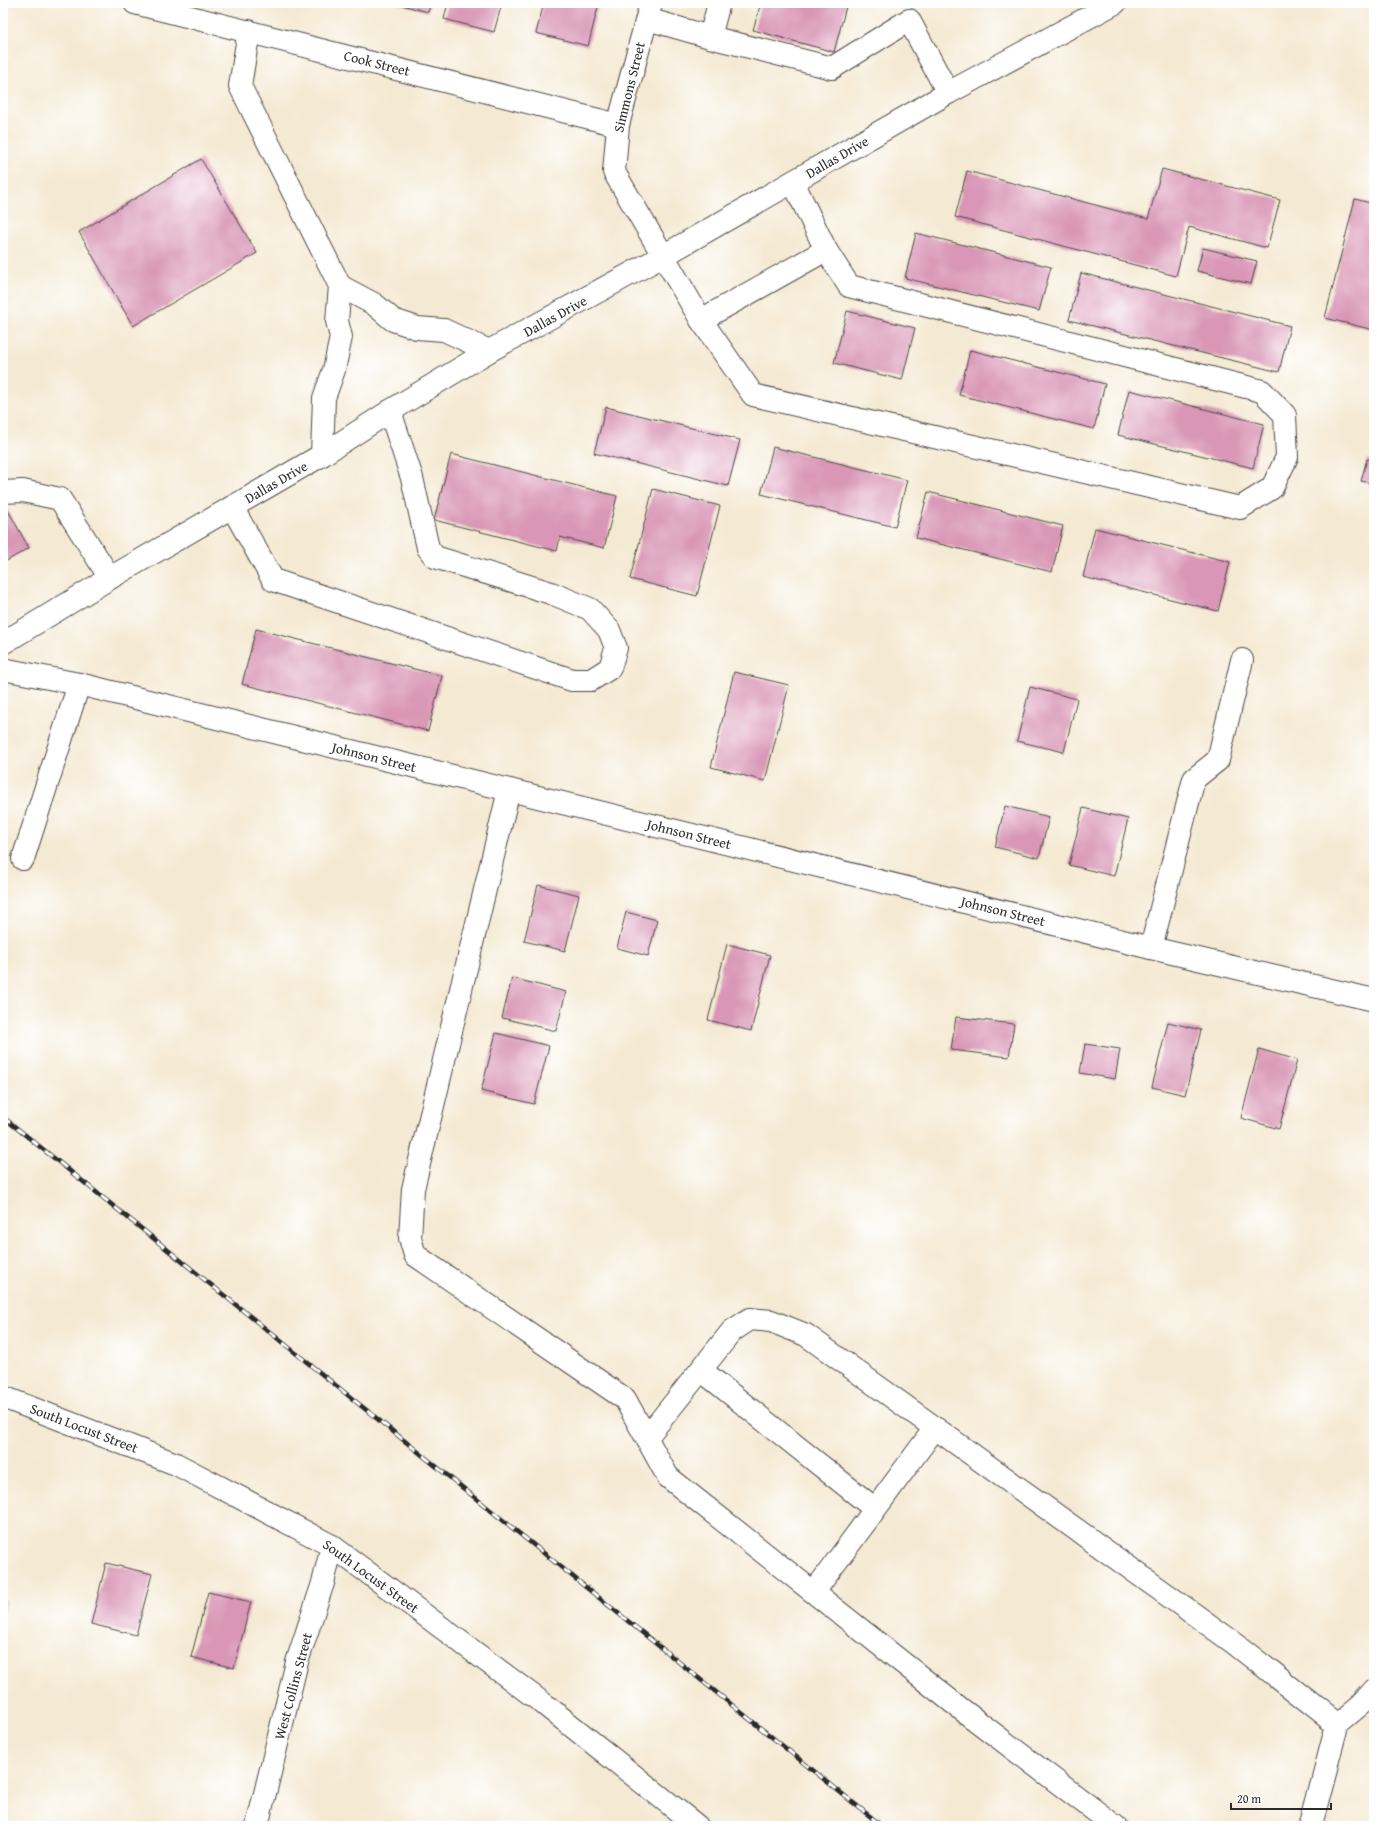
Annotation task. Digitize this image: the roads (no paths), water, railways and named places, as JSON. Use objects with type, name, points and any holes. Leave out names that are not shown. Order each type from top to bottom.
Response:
[{"type":"street","name":"Cook Street","points":[[135,3],[618,125]]},
{"type":"street","points":[[710,37],[719,3]]},
{"type":"street","name":"Dallas Drive","points":[[3,643],[110,578],[322,456],[390,411],[490,351],[663,256],[948,93],[1115,3]]},
{"type":"street","points":[[649,11],[710,37],[832,68],[909,20],[948,93]]},
{"type":"street","name":"Simmons Street","points":[[649,11],[618,125],[614,172],[701,320],[753,395],[1240,508],[1272,488],[1287,457],[1285,415],[1262,391],[849,286],[826,250],[792,182]]},
{"type":"street","points":[[249,31],[240,86],[340,286],[337,321],[341,337],[334,370],[324,398],[322,456]]},
{"type":"street","points":[[701,320],[826,250]]},
{"type":"street","points":[[340,286],[374,304],[393,320],[417,328],[444,330],[490,351]]},
{"type":"street","points":[[232,507],[273,580],[572,680],[591,680],[610,668],[616,648],[609,630],[590,609],[551,593],[435,557],[428,548],[412,478],[390,411]]},
{"type":"street","points":[[3,492],[23,491],[60,499],[110,578]]},
{"type":"street","points":[[1151,948],[1194,779],[1218,760],[1242,660]]},
{"type":"street","name":"Johnson Street","points":[[3,669],[79,684],[1151,948],[1374,1000]]},
{"type":"street","points":[[23,859],[79,684]]},
{"type":"street","points":[[509,790],[413,1189],[410,1238],[416,1255],[624,1399],[647,1437],[668,1477],[961,1709],[1115,1826]]},
{"type":"street","points":[[647,1437],[732,1331],[750,1319],[771,1321],[806,1335],[1234,1643],[1337,1724]]},
{"type":"street","points":[[701,1370],[875,1509]]},
{"type":"street","name":"South Locust Street","points":[[3,1397],[176,1464],[332,1546],[544,1704],[697,1826]]},
{"type":"street","points":[[814,1592],[935,1428]]},
{"type":"street","name":"West Collins Street","points":[[256,1826],[297,1662],[323,1583],[332,1546]]},
{"type":"street","points":[[1310,1826],[1337,1724],[1361,1704],[1374,1689]]},
{"type":"railway","points":[[3,1117],[882,1826]]}]
